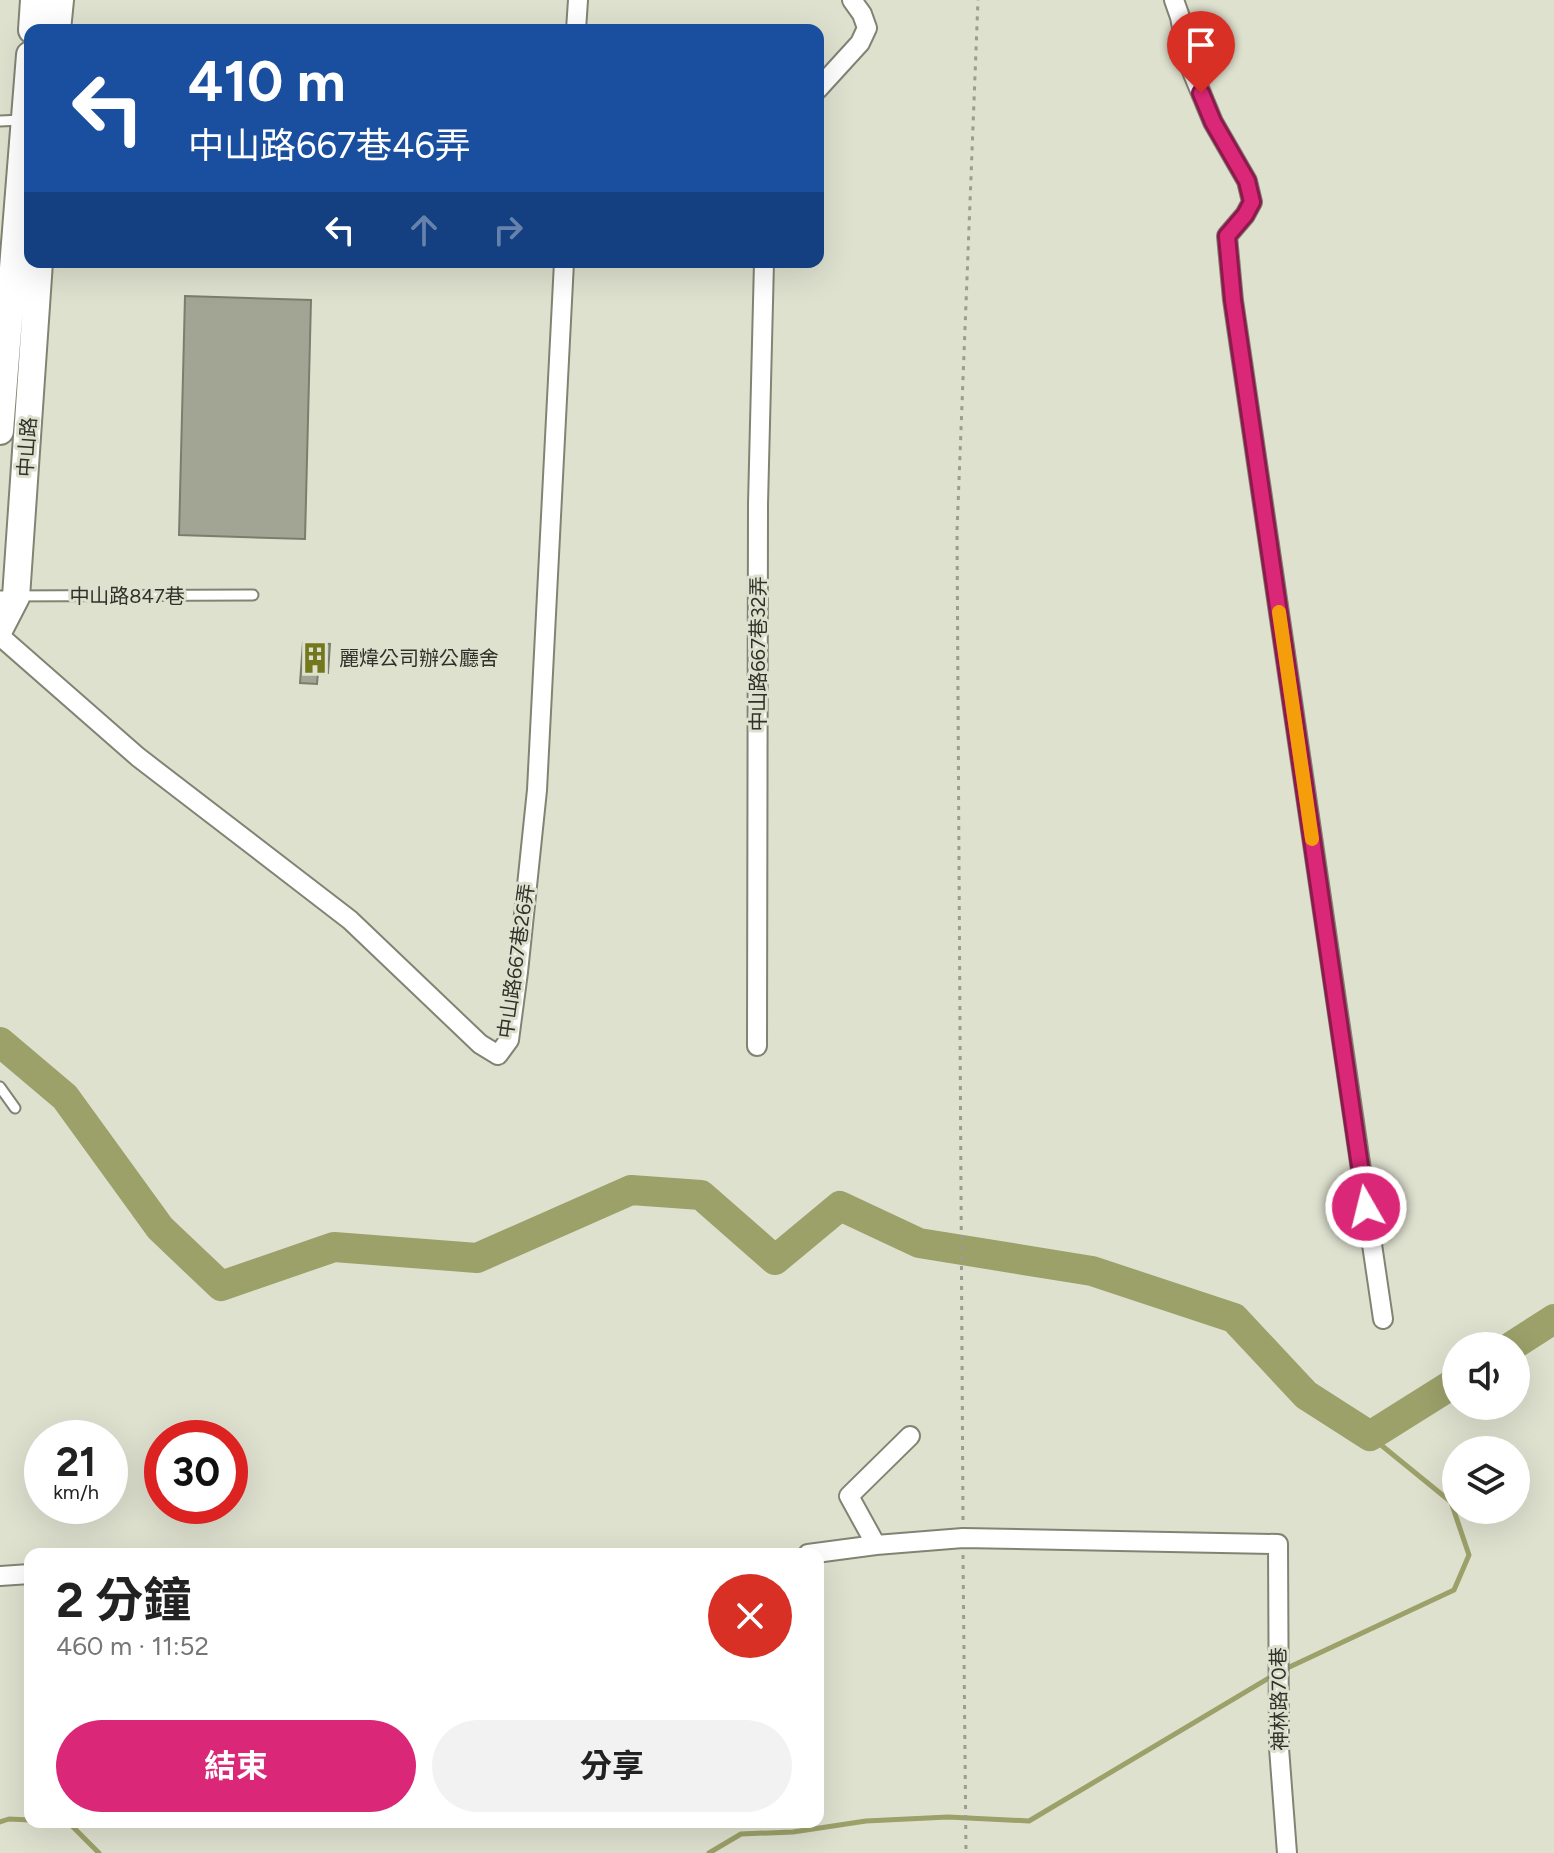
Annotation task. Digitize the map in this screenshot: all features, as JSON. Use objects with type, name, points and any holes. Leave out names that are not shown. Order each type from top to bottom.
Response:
[{"type":"street","points":[[32,24],[34,0]]},
{"type":"street","points":[[58,24],[60,0]]},
{"type":"street","points":[[576,24],[578,0]]},
{"type":"street","points":[[824,82],[860,43],[867,28],[852,0]]},
{"type":"street","points":[[1174,0],[1189,64],[1213,122],[1247,181],[1252,202],[1227,236],[1233,300],[1383,1319]]},
{"type":"street","name":"中山路","points":[[0,431],[12,121],[24,77]]},
{"type":"street","name":"中山路","points":[[0,628],[8,596],[38,268]]},
{"type":"street","name":"中山路667巷26弄","points":[[0,636],[138,757],[350,920],[480,1044],[498,1055],[509,1040],[511,1027],[537,790],[564,268]]},
{"type":"street","name":"中山路667巷32弄","points":[[757,1046],[758,504],[764,268]]},
{"type":"street","points":[[824,1552],[876,1545],[849,1496],[910,1436]]},
{"type":"street","name":"神林路70巷","points":[[876,1545],[963,1538],[1278,1544],[1279,1748],[1287,1853]]},
{"type":"street","points":[[0,1576],[24,1574]]},
{"type":"lane","name":"中山路847巷","points":[[8,596],[253,595]]},
{"type":"lane","points":[[0,1087],[15,1108]]},
{"type":"path","points":[[962,1270],[957,531],[978,0]]},
{"type":"path","points":[[965,1794],[966,1853]]},
{"type":"building","points":[[185,296],[311,300],[305,539],[179,535]]},
{"type":"building","name":"麗煒公司辦公廳舍","points":[[303,642],[330,644],[328,673],[318,672],[317,684],[300,683]]},
{"type":"waterway","points":[[0,1042],[65,1097],[160,1228],[221,1286],[334,1247],[477,1258],[631,1190],[701,1195],[775,1260],[840,1206],[919,1243],[1092,1271],[1234,1318],[1306,1395],[1370,1436],[1442,1391]]},
{"type":"waterway","points":[[1530,1334],[1554,1319]]},
{"type":"waterway","points":[[1283,1670],[1454,1590],[1469,1555],[1451,1502],[1370,1436]]},
{"type":"waterway","points":[[824,1827],[866,1821],[948,1817],[1029,1821],[1274,1675]]},
{"type":"waterway","points":[[0,1822],[24,1820]]},
{"type":"waterway","points":[[74,1828],[99,1853]]},
{"type":"waterway","points":[[709,1853],[741,1834],[820,1828]]},
{"type":"slow traffic","points":[[1279,612],[1312,839]]},
{"type":"place","name":"麗煒公司辦公廳舍","points":[[315,658]]},
{"type":"route","points":[[1201,93],[1213,122],[1247,181],[1252,202],[1227,236],[1233,300],[1366,1207]]}]
